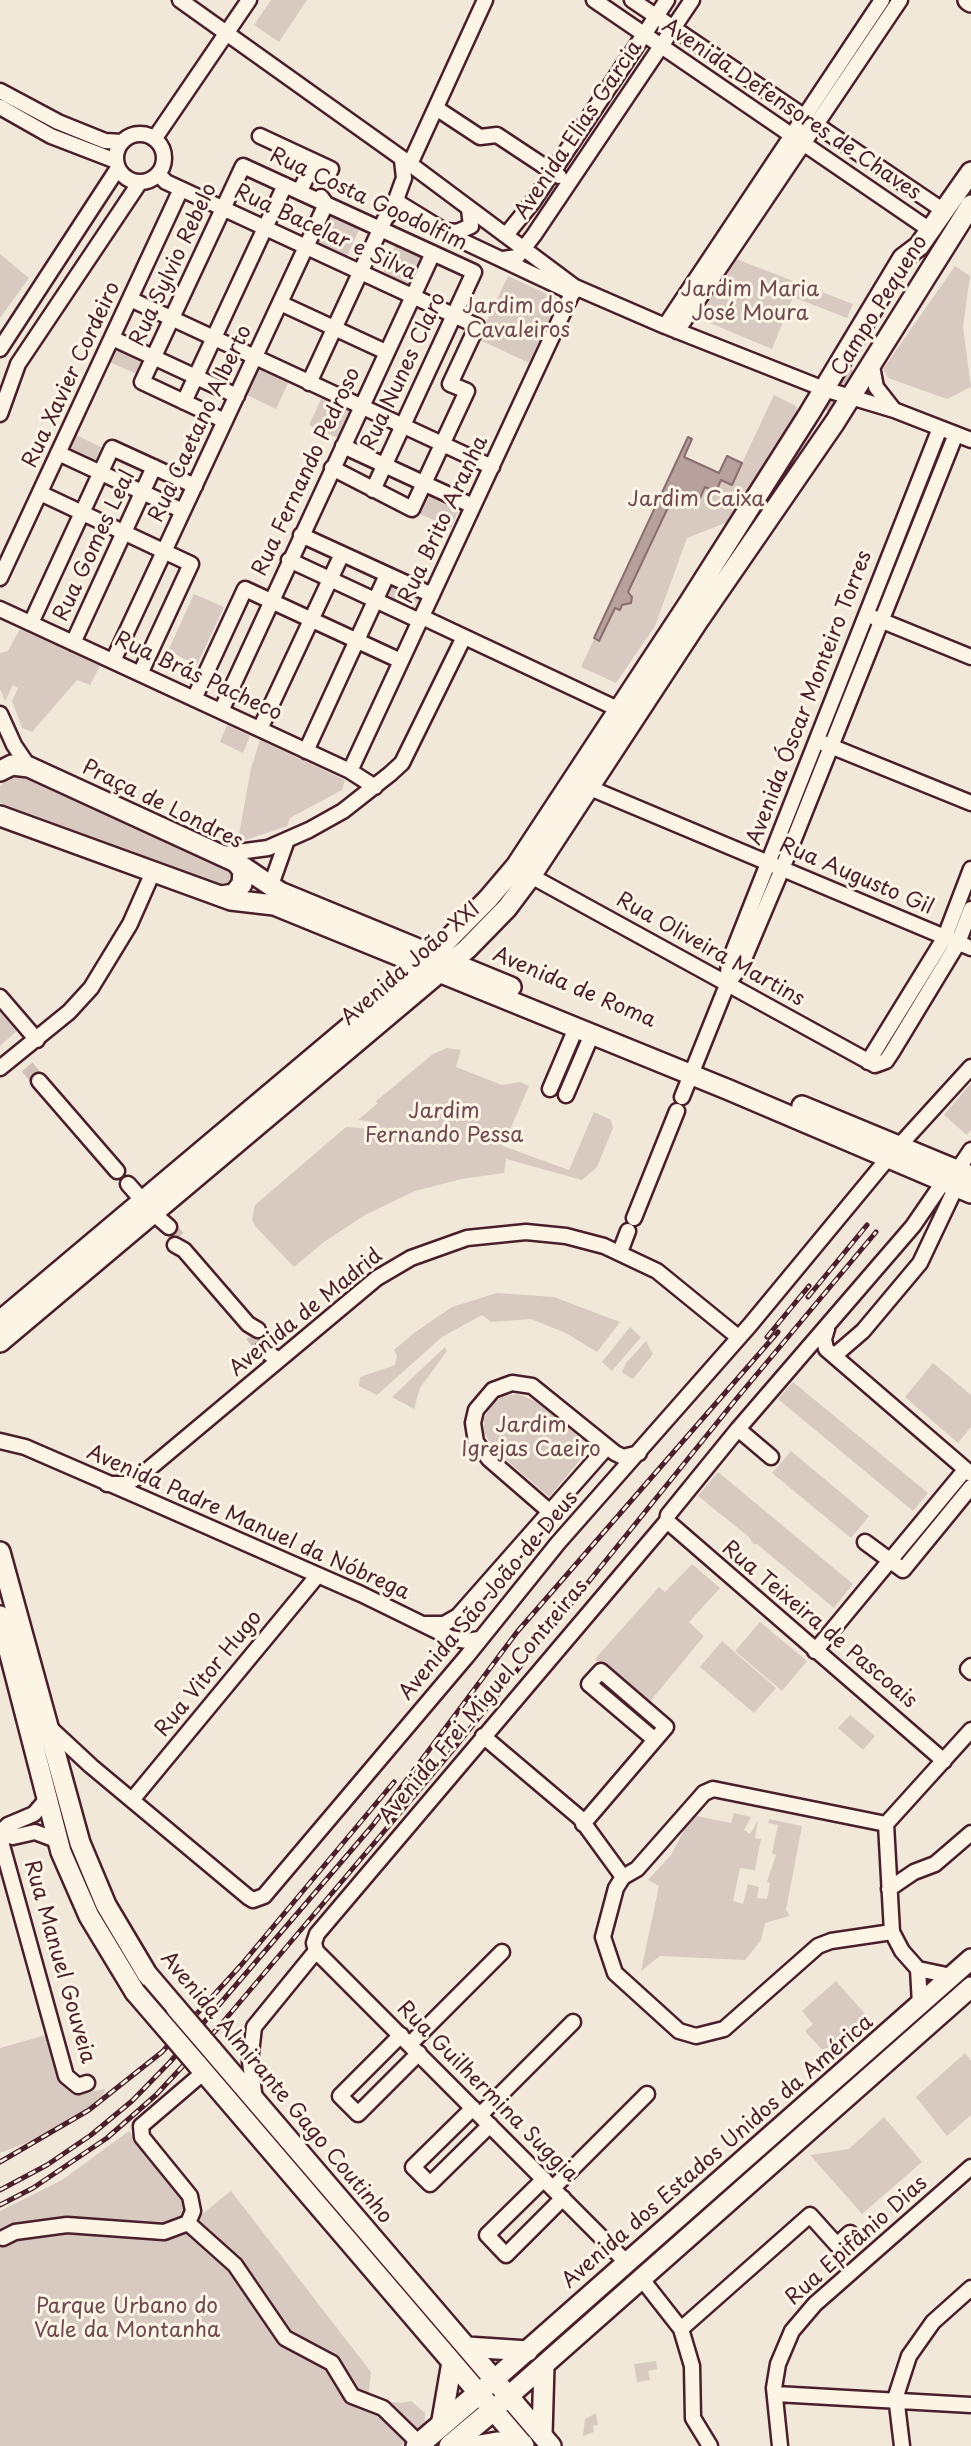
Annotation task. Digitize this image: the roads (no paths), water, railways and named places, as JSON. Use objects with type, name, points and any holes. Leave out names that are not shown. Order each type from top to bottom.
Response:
[{"type":"highway","points":[[419,2445],[487,2386]]},
{"type":"highway","points":[[462,2446],[474,2436],[501,2403]]},
{"type":"highway","points":[[450,2446],[474,2436]]},
{"type":"main road","name":"Campo Pequeno","points":[[847,398],[947,242],[952,216],[971,172]]},
{"type":"main road","name":"Campo Pequeno","points":[[824,389],[903,258],[952,216],[971,205]]},
{"type":"main road","points":[[850,368],[912,265],[925,238],[947,242]]},
{"type":"main road","name":"Avenida João XXI","points":[[524,871],[568,788],[824,389]]},
{"type":"main road","points":[[751,526],[826,416],[847,398]]},
{"type":"main road","name":"Avenida João XXI","points":[[0,1342],[157,1218],[437,963],[467,922],[524,871],[590,788],[698,621],[835,422],[847,398]]},
{"type":"main road","points":[[689,603],[692,615],[698,621]]},
{"type":"main road","name":"Praça de Londres","points":[[0,752],[227,858],[243,871],[242,884],[233,894],[221,896]]},
{"type":"main road","points":[[0,771],[12,765],[29,767]]},
{"type":"main road","points":[[0,816],[221,896]]},
{"type":"main road","name":"Avenida de Roma","points":[[227,858],[271,886],[437,963],[583,1027],[694,1069],[960,1182]]},
{"type":"main road","name":"Avenida de Roma","points":[[221,896],[274,905],[389,951],[437,963]]},
{"type":"main road","points":[[389,951],[395,965],[396,987]]},
{"type":"main road","name":"Avenida João XXI","points":[[0,1321],[157,1218],[396,987],[437,963]]},
{"type":"main road","name":"Avenida Almirante Gago Coutinho","points":[[0,1552],[80,1843],[106,1905],[147,1974],[467,2347],[487,2386],[501,2403],[547,2440]]},
{"type":"main road","name":"Avenida Almirante Gago Coutinho","points":[[0,1616],[6,1656],[59,1841],[89,1916],[135,1992],[453,2362],[487,2386]]},
{"type":"main road","points":[[44,1791],[44,1772],[56,1762]]},
{"type":"main road","name":"Avenida dos Estados Unidos da América","points":[[487,2386],[971,1959]]},
{"type":"main road","name":"Avenida dos Estados Unidos da América","points":[[501,2403],[971,1987]]},
{"type":"main road","points":[[195,2062],[212,2050]]},
{"type":"main road","points":[[195,2062],[212,2050]]},
{"type":"main road","points":[[627,2263],[641,2278]]},
{"type":"main road","points":[[467,2347],[528,2351]]},
{"type":"main road","points":[[441,2426],[453,2362]]},
{"type":"main road","points":[[544,2365],[547,2440]]},
{"type":"main road","name":"Avenida Almirante Gago Coutinho","points":[[501,2403],[523,2445]]},
{"type":"main road","points":[[474,2436],[523,2445]]},
{"type":"street","points":[[180,0],[524,248],[574,290]]},
{"type":"street","points":[[155,138],[249,0]]},
{"type":"street","points":[[309,383],[380,229],[389,212],[398,203],[402,183],[485,0]]},
{"type":"street","name":"Avenida Defensores de Chaves","points":[[594,0],[798,139],[925,238]]},
{"type":"street","name":"Avenida Defensores de Chaves","points":[[632,0],[952,216]]},
{"type":"street","name":"Avenida Elias Garcia","points":[[506,235],[552,172],[667,0]]},
{"type":"street","name":"Avenida Elias Garcia","points":[[524,248],[570,184],[692,0]]},
{"type":"street","points":[[671,329],[810,121],[882,0]]},
{"type":"street","points":[[810,121],[900,0]]},
{"type":"street","points":[[0,91],[58,122],[105,141],[122,142],[141,134],[155,138],[164,155],[158,174],[140,182],[61,296],[4,391],[0,414]]},
{"type":"street","points":[[0,107],[51,136],[117,164],[127,178],[140,182]]},
{"type":"street","points":[[436,108],[480,137],[497,135],[570,184]]},
{"type":"street","points":[[260,136],[331,169],[327,178]]},
{"type":"street","points":[[0,349],[117,164],[122,142]]},
{"type":"street","points":[[300,191],[314,161]]},
{"type":"street","name":"Rua Costa Goodolfim","points":[[243,166],[323,199],[380,229],[474,272]]},
{"type":"street","name":"Rua Sylvio Rebelo","points":[[184,402],[142,382],[243,166]]},
{"type":"street","name":"Rua Bacelar e Silva","points":[[158,174],[166,182],[477,326],[450,384],[467,391],[443,444]]},
{"type":"street","points":[[225,421],[184,402],[285,185]]},
{"type":"street","name":"Rua Xavier Cordeiro","points":[[0,578],[181,189]]},
{"type":"street","name":"Rua Caetano Alberto","points":[[113,661],[306,247],[323,199]]},
{"type":"street","points":[[398,203],[445,231],[574,290],[847,398]]},
{"type":"street","points":[[445,231],[465,231],[472,219],[469,209]]},
{"type":"street","points":[[503,259],[512,259],[524,248]]},
{"type":"street","name":"Rua Fernando Pedroso","points":[[221,711],[433,253]]},
{"type":"street","name":"Rua Nunes Claro","points":[[373,490],[474,272]]},
{"type":"street","points":[[42,284],[61,296]]},
{"type":"street","name":"Rua Brito Aranha","points":[[350,771],[574,290]]},
{"type":"street","points":[[130,299],[492,467]]},
{"type":"street","points":[[280,303],[386,352]]},
{"type":"street","points":[[112,338],[237,396]]},
{"type":"street","points":[[871,361],[876,387],[894,410]]},
{"type":"street","name":"Campo Pequeno","points":[[847,398],[894,410],[971,440]]},
{"type":"street","name":"Avenida Óscar Monteiro Torres","points":[[775,866],[816,739],[940,428]]},
{"type":"street","name":"Avenida Óscar Monteiro Torres","points":[[620,1252],[727,985],[729,962],[830,746],[956,434]]},
{"type":"street","points":[[332,468],[412,509],[443,444]]},
{"type":"street","points":[[343,446],[473,506]]},
{"type":"street","points":[[31,623],[113,448],[195,486]]},
{"type":"street","points":[[58,453],[183,511]]},
{"type":"street","name":"Rua Gomes Leal","points":[[73,643],[155,467]]},
{"type":"street","points":[[40,493],[191,564],[140,674]]},
{"type":"street","points":[[301,535],[432,596]]},
{"type":"street","points":[[260,729],[342,554]]},
{"type":"street","points":[[289,560],[620,710]]},
{"type":"street","points":[[306,751],[387,575]]},
{"type":"street","points":[[194,698],[244,589],[401,661]]},
{"type":"street","name":"Rua Brás Pacheco","points":[[0,609],[350,771],[375,787]]},
{"type":"street","points":[[865,614],[971,657]]},
{"type":"street","points":[[227,858],[286,840],[326,821],[375,787],[402,763],[464,637]]},
{"type":"street","points":[[0,714],[14,745],[29,767]]},
{"type":"street","points":[[816,739],[971,803]]},
{"type":"street","name":"Rua Augusto Gil","points":[[568,788],[590,788],[958,943]]},
{"type":"street","points":[[271,886],[286,840]]},
{"type":"street","points":[[958,943],[971,869]]},
{"type":"street","name":"Rua Oliveira Martins","points":[[524,871],[875,1065],[886,1061],[958,943]]},
{"type":"street","points":[[0,1068],[22,1062],[37,1040],[91,988],[130,924],[153,872]]},
{"type":"street","points":[[958,943],[971,909]]},
{"type":"street","points":[[0,998],[37,1040]]},
{"type":"street","name":"Avenida de Roma","points":[[550,1089],[583,1027]]},
{"type":"street","name":"Avenida de Roma","points":[[566,1096],[583,1027]]},
{"type":"street","name":"Avenida São João de Deus","points":[[132,1800],[248,1897],[258,1900],[279,1880],[467,1657],[479,1639],[894,1152],[971,1067]]},
{"type":"street","points":[[39,1081],[117,1171]]},
{"type":"street","points":[[830,1352],[863,1331],[920,1263],[960,1182],[971,1150]]},
{"type":"street","name":"Avenida Frei Miguel Contreiras","points":[[255,2100],[250,2062],[254,2027],[316,1951],[314,1943],[317,1934],[667,1521],[668,1515],[738,1429],[913,1226],[960,1182]]},
{"type":"street","points":[[128,1184],[157,1218]]},
{"type":"street","name":"Avenida de Madrid","points":[[107,1484],[126,1484],[144,1473],[271,1351],[377,1278],[411,1258],[448,1243],[487,1235],[526,1232],[566,1236],[620,1252],[673,1283],[738,1337]]},
{"type":"street","points":[[180,1245],[252,1330]]},
{"type":"street","points":[[828,1327],[824,1339],[830,1352]]},
{"type":"street","points":[[805,1353],[818,1347],[830,1352],[968,1472],[815,1651]]},
{"type":"street","points":[[549,1511],[479,1449],[473,1423],[483,1398],[506,1384],[532,1386],[611,1450],[623,1457],[640,1452]]},
{"type":"street","points":[[738,1429],[771,1457]]},
{"type":"street","name":"Avenida Padre Manuel da Nóbrega","points":[[0,1441],[25,1447],[318,1575],[426,1623],[437,1632],[463,1640],[479,1639]]},
{"type":"street","points":[[611,1450],[619,1464],[616,1477]]},
{"type":"street","name":"Avenida São João de Deus","points":[[426,1623],[444,1624],[458,1616],[549,1511],[611,1450]]},
{"type":"street","points":[[144,1473],[154,1499],[166,1509]]},
{"type":"street","points":[[865,1542],[903,1570],[971,1487]]},
{"type":"street","name":"Rua Teixeira de Pascoais","points":[[667,1521],[944,1761]]},
{"type":"street","name":"Rua Vitor Hugo","points":[[132,1800],[318,1575]]},
{"type":"street","name":"Avenida São João de Deus","points":[[458,1616],[455,1628],[463,1640]]},
{"type":"street","points":[[583,1824],[655,1740],[666,1727],[601,1671],[589,1684],[655,1740]]},
{"type":"street","points":[[45,1723],[132,1800]]},
{"type":"street","points":[[951,1976],[918,1969],[902,1951],[892,1932],[886,1824],[971,1730]]},
{"type":"street","points":[[483,1736],[580,1818],[623,1877]]},
{"type":"street","points":[[56,1762],[78,1760],[91,1766]]},
{"type":"street","points":[[886,1824],[713,1789],[704,1793],[637,1870],[623,1877],[616,1888],[603,1937],[615,1973],[679,2031],[696,2036],[723,2029],[818,1945],[892,1932]]},
{"type":"street","points":[[44,1791],[34,1814],[8,1825],[0,1835],[13,1837],[35,1832],[59,1841]]},
{"type":"street","points":[[889,1889],[914,1872],[926,1870],[935,1864],[971,1833]]},
{"type":"street","name":"Rua Manuel Gouveia","points":[[0,1835],[66,2076],[78,2086],[87,2083]]},
{"type":"street","points":[[889,1857],[914,1872]]},
{"type":"street","name":"Rua Guilhermina Suggia","points":[[316,1951],[627,2263]]},
{"type":"street","points":[[410,2044],[340,2096],[358,2114],[410,2044],[502,1952]]},
{"type":"street","points":[[918,1969],[920,2004]]},
{"type":"street","points":[[481,2116],[413,2167],[430,2185],[481,2116],[573,2022]]},
{"type":"street","points":[[2,2238],[15,2232],[66,2225],[164,2232],[188,2223],[193,2211],[190,2196],[142,2137],[141,2126],[195,2062]]},
{"type":"street","points":[[553,2188],[506,2255],[487,2235],[553,2188],[647,2094]]},
{"type":"street","name":"Rua Epifânio Dias","points":[[779,2446],[775,2375],[781,2352],[792,2331],[806,2312],[971,2167]]},
{"type":"street","points":[[681,2329],[810,2215],[837,2245],[850,2234]]},
{"type":"street","points":[[188,2223],[235,2265],[285,2338],[332,2363],[352,2396],[383,2408],[419,2445]]},
{"type":"street","points":[[641,2278],[681,2329],[692,2366],[693,2418],[710,2446]]},
{"type":"street","points":[[902,2446],[897,2401],[899,2382],[916,2343],[933,2322],[971,2288]]},
{"type":"street","points":[[776,2394],[971,2405]]},
{"type":"tunnel","points":[[823,408],[850,368]]},
{"type":"tunnel","points":[[27,1067],[39,1081]]},
{"type":"tunnel","points":[[169,1227],[181,1241]]},
{"type":"tunnel","points":[[252,1335],[263,1349]]},
{"type":"railway","points":[[808,1297],[867,1225]]},
{"type":"railway","points":[[0,2205],[33,2188],[107,2138],[156,2095],[218,2028],[452,1751],[737,1398],[876,1232]]},
{"type":"railway","points":[[767,1337],[809,1286]]},
{"type":"railway","points":[[0,2190],[47,2165],[91,2135],[132,2101],[170,2062],[373,1825],[517,1632],[778,1332]]},
{"type":"railway","points":[[0,2162],[89,2110],[162,2052],[242,1964],[394,1782]]},
{"type":"park label","name":"Jardim Maria José Moura","points":[[750,302]]},
{"type":"park label","name":"Jardim dos Cavaleiros","points":[[518,319]]},
{"type":"park label","name":"Jardim Caixa","points":[[696,500]]},
{"type":"park label","name":"Jardim Fernando Pessa","points":[[444,1124]]},
{"type":"park label","name":"Jardim Igrejas Caeiro","points":[[531,1438]]},
{"type":"park label","name":"Parque Urbano do Vale da Montanha","points":[[127,2319]]}]
